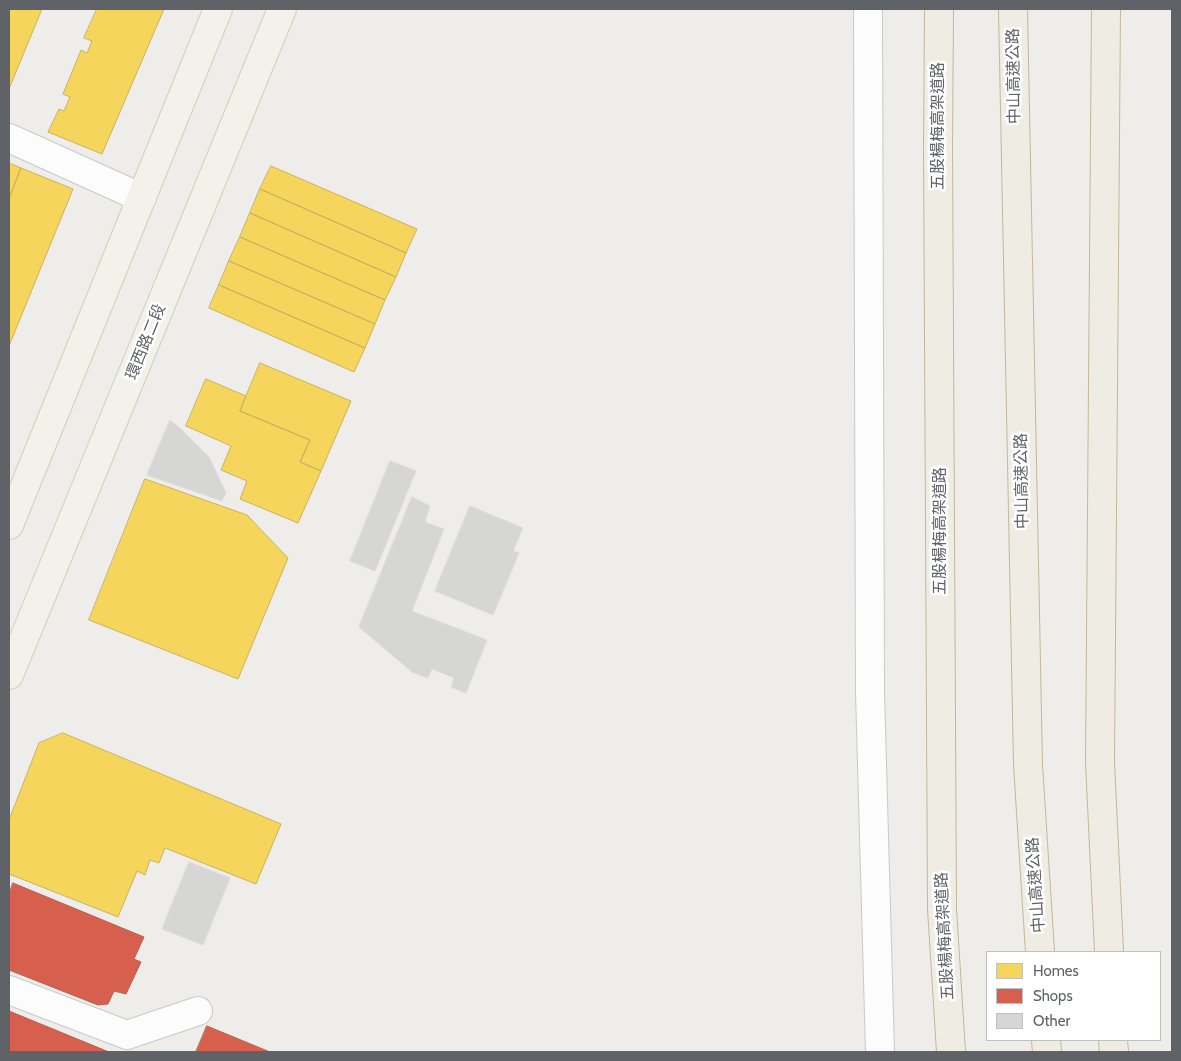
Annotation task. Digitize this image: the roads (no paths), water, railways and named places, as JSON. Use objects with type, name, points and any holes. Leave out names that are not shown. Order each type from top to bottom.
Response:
[{"type":"highway","name":"五股楊梅高架道路","points":[[939,9],[942,909],[951,1052]]},
{"type":"highway","name":"中山高速公路","points":[[1013,9],[1028,764],[1040,951]]},
{"type":"highway","points":[[1106,9],[1100,762],[1109,951]]},
{"type":"main road","points":[[9,525],[218,9]]},
{"type":"main road","name":"環西路二段","points":[[9,675],[282,9]]},
{"type":"lane","points":[[868,9],[870,692],[880,1052]]},
{"type":"lane","points":[[9,138],[142,198]]},
{"type":"lane","points":[[9,990],[127,1036],[198,1011]]}]
